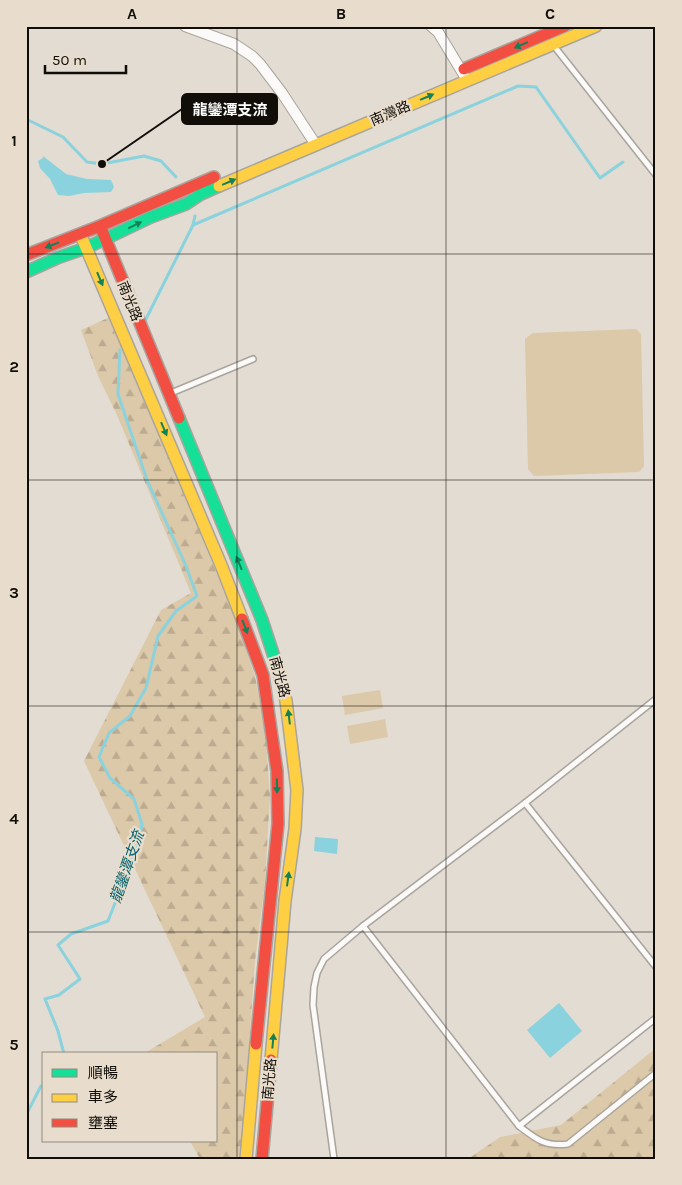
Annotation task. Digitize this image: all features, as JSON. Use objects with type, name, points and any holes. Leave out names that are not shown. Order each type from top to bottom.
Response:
[{"type":"street","points":[[185,26],[234,44],[252,56],[282,92],[313,140]]},
{"type":"street","points":[[431,26],[438,32],[461,75]]},
{"type":"street","name":"南灣路","points":[[100,226],[145,206],[313,140],[461,75],[544,30],[566,26]]},
{"type":"street","name":"南灣路","points":[[461,75],[554,45],[596,26]]},
{"type":"street","name":"南灣路","points":[[106,238],[151,217],[186,204],[201,194],[417,90]]},
{"type":"street","points":[[26,255],[100,226]]},
{"type":"street","name":"南光路","points":[[100,226],[262,620],[277,665],[286,701],[294,756],[296,790],[295,830],[285,901],[262,1159]]},
{"type":"street","name":"南光路","points":[[80,234],[221,565],[263,675],[277,771],[278,824],[246,1159]]},
{"type":"street","points":[[26,272],[106,238]]},
{"type":"lane","points":[[544,30],[656,175]]},
{"type":"lane","points":[[168,394],[253,359]]},
{"type":"lane","points":[[334,1159],[313,1005],[317,973],[324,959],[363,926],[525,803],[656,699]]},
{"type":"lane","points":[[525,803],[656,967]]},
{"type":"lane","points":[[363,926],[518,1126],[538,1140],[554,1146],[568,1144],[656,1073]]},
{"type":"lane","points":[[518,1126],[656,1018]]},
{"type":"green space","points":[[110,317],[235,617],[255,676],[265,727],[270,795],[265,883],[255,961],[241,1159],[200,1159],[191,1142],[218,1142],[218,1052],[146,1052],[205,1017],[84,761],[161,610],[191,593],[117,415],[98,376],[81,330]]},
{"type":"green space","points":[[636,329],[641,334],[644,466],[639,472],[534,476],[528,469],[525,339],[533,333]]},
{"type":"green space","points":[[380,690],[383,708],[345,715],[342,696]]},
{"type":"green space","points":[[385,719],[388,737],[350,744],[347,726]]},
{"type":"green space","points":[[656,1048],[656,1159],[468,1159],[500,1137],[561,1125]]},
{"type":"water","points":[[43,156],[66,174],[87,179],[111,180],[114,187],[111,192],[84,193],[69,196],[58,195],[50,179],[40,168],[38,161]]},
{"type":"water","points":[[315,837],[338,839],[337,854],[314,851]]},
{"type":"water","points":[[559,1003],[582,1031],[550,1058],[527,1030]]},
{"type":"waterway","points":[[193,225],[518,86],[536,87],[600,178],[623,162]]},
{"type":"waterway","name":"龍鑾潭支流","points":[[26,119],[63,137],[87,162],[102,164],[144,156],[161,161],[176,177]]},
{"type":"waterway","name":"龍鑾潭支流","points":[[146,319],[193,225],[195,216]]},
{"type":"waterway","name":"龍鑾潭支流","points":[[63,1052],[58,1031],[45,999],[59,995],[80,979],[58,945],[71,934],[108,921],[138,845],[142,824],[134,799],[110,778],[99,757],[109,733],[130,716],[146,688],[158,636],[176,611],[197,596],[186,566],[147,480],[118,394],[120,350]]},
{"type":"waterway","name":"龍鑾潭支流","points":[[26,1115],[42,1085]]},
{"type":"traffic: fast","points":[[26,272],[86,248],[151,217],[186,204],[201,194],[219,186]]},
{"type":"traffic: fast","points":[[179,418],[262,620],[280,675]]},
{"type":"traffic: slow","points":[[219,186],[596,26]]},
{"type":"traffic: slow","points":[[82,238],[221,565],[242,619]]},
{"type":"traffic: slow","points":[[271,1060],[285,901],[295,829],[297,790],[286,701],[280,675]]},
{"type":"traffic: slow","points":[[246,1159],[256,1044]]},
{"type":"traffic: jam","points":[[464,69],[565,26]]},
{"type":"traffic: jam","points":[[26,255],[100,226],[214,177]]},
{"type":"traffic: jam","points":[[101,228],[179,418]]},
{"type":"traffic: jam","points":[[242,619],[263,675],[277,771],[278,824],[256,1044]]},
{"type":"traffic: jam","points":[[262,1159],[271,1060]]},
{"type":"place","name":"龍鑾潭支流","points":[[102,164]]}]
